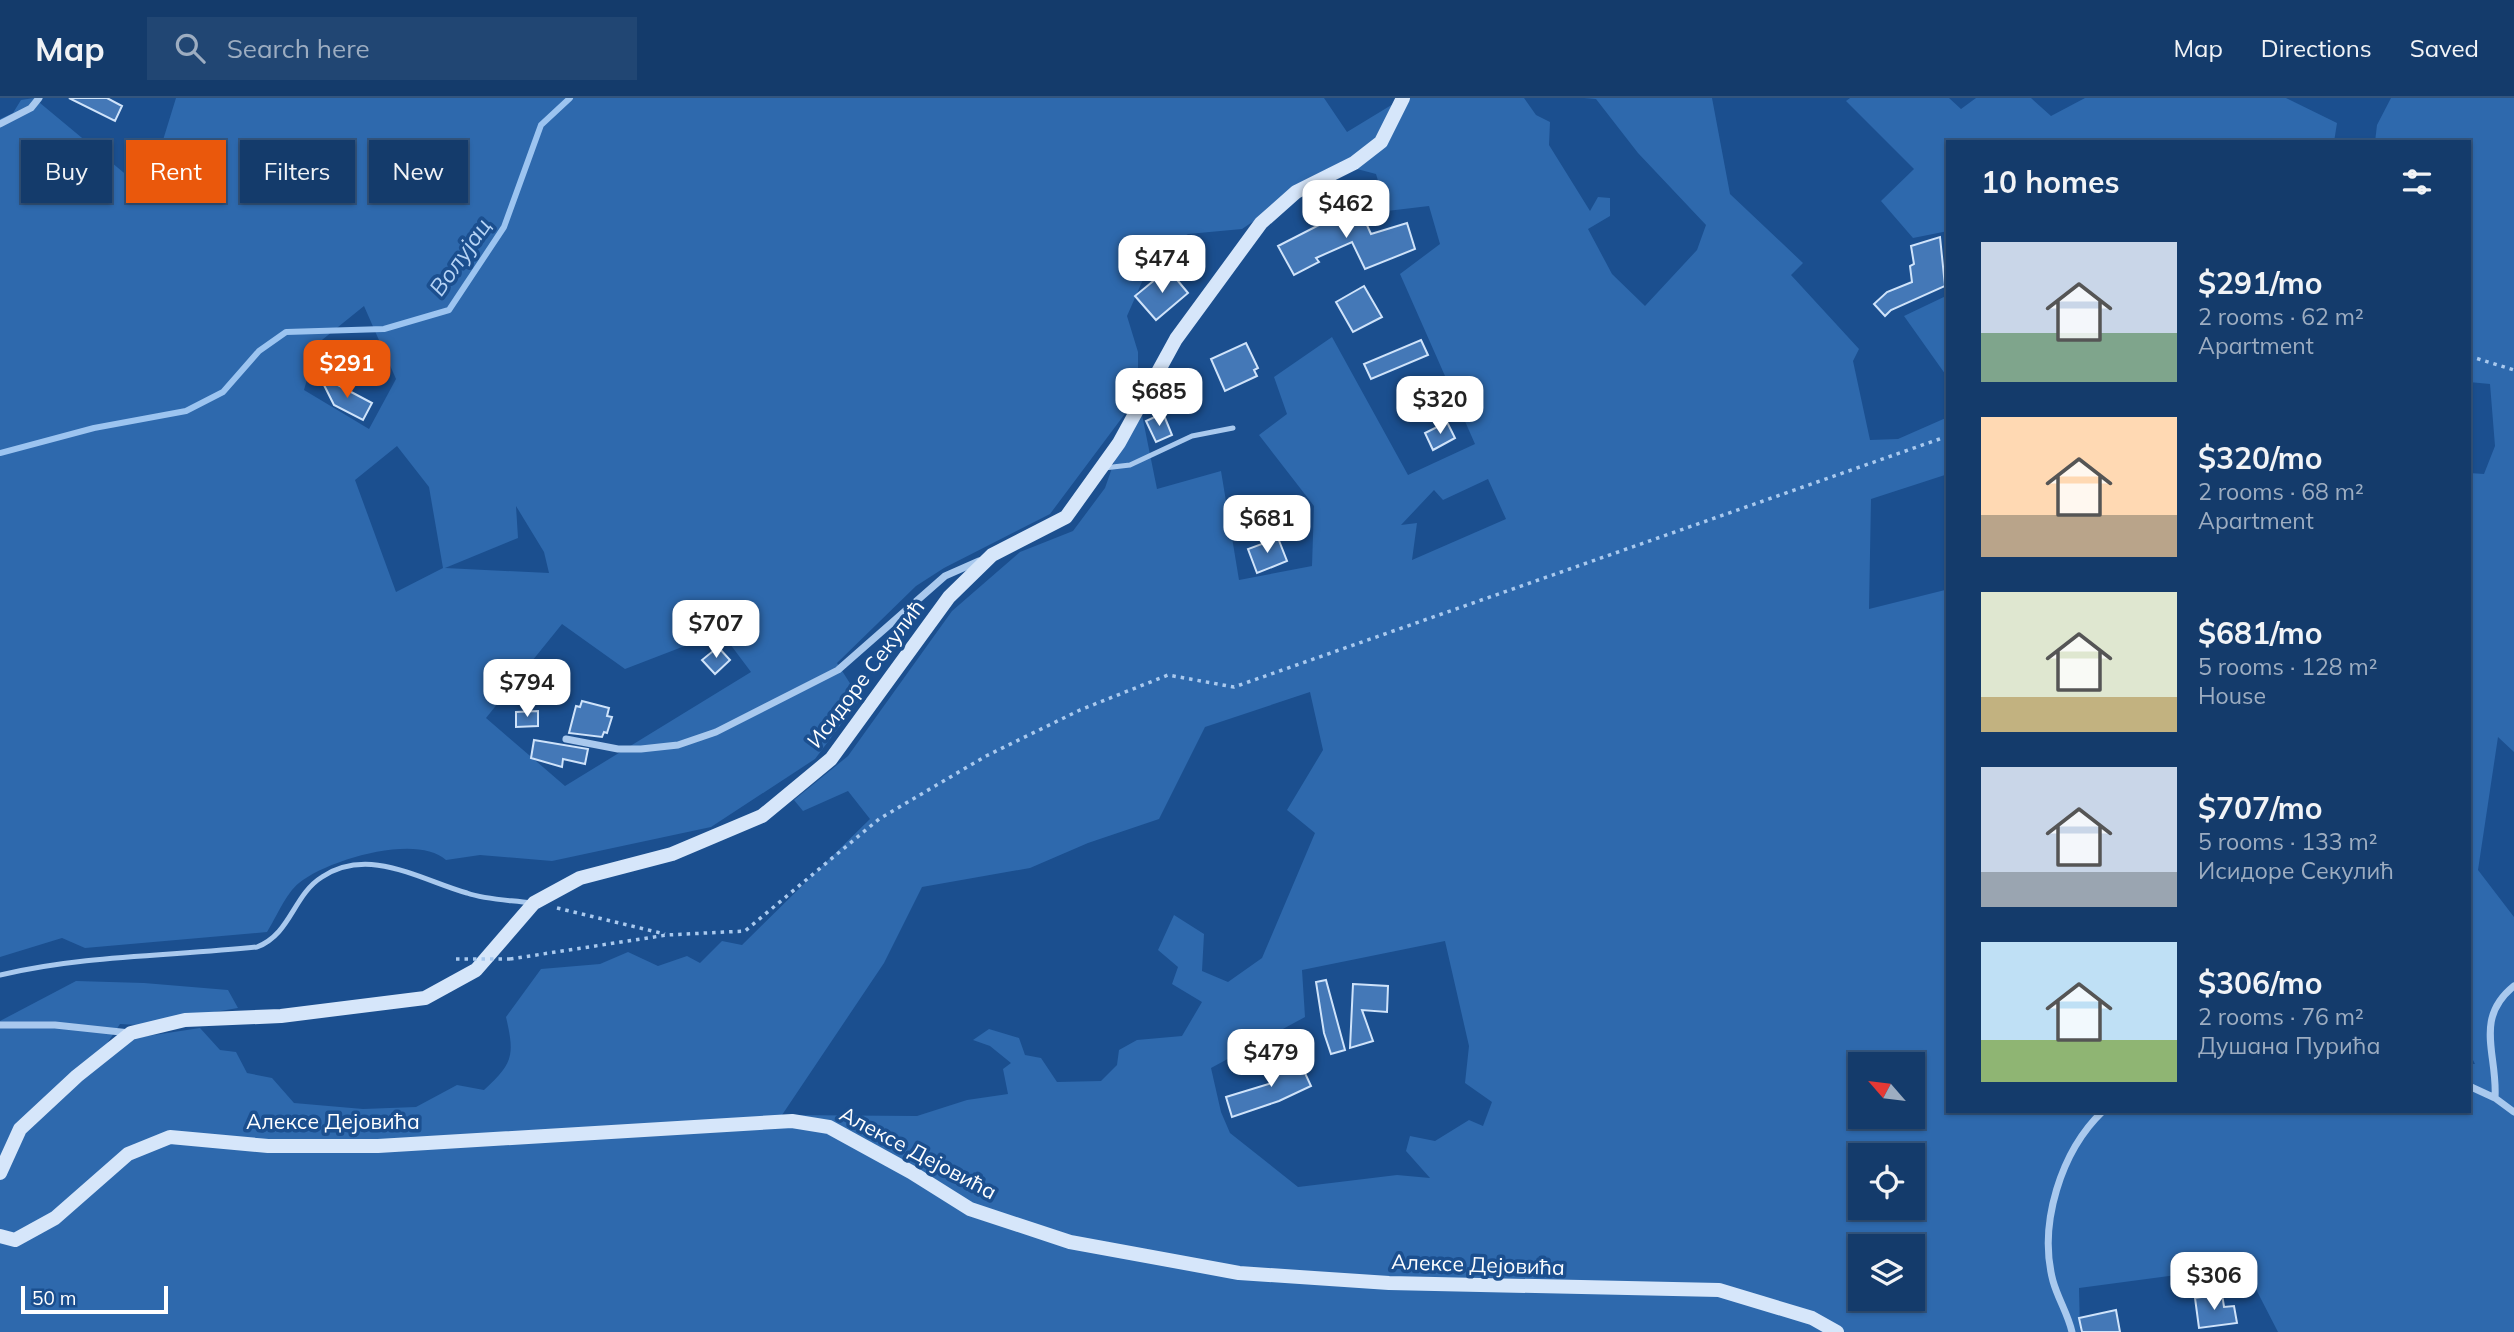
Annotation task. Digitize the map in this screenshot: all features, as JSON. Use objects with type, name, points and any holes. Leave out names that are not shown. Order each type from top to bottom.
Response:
[{"type":"street","points":[[0,124],[30,108],[39,98]]},
{"type":"street","name":"Исидоре Секулић","points":[[566,739],[618,749],[640,749],[678,745],[716,732],[838,670],[945,576],[1066,517],[1119,443],[1176,339],[1261,223],[1296,192],[1354,163],[1381,142],[1403,98]]},
{"type":"street","name":"Исидоре Секулић","points":[[534,903],[580,878],[672,853],[762,816],[831,759],[949,597],[992,555]]},
{"type":"street","points":[[0,1025],[55,1025],[131,1033],[185,1020],[281,1016],[425,998],[476,970],[534,903]]},
{"type":"street","points":[[2494,1098],[2494,1069],[2488,1039],[2493,1011],[2514,986]]},
{"type":"street","points":[[0,1173],[20,1129],[77,1076],[131,1033]]},
{"type":"street","points":[[2471,1087],[2514,1112]]},
{"type":"street","points":[[2072,1332],[2053,1281],[2049,1240],[2057,1184],[2074,1149],[2101,1113]]},
{"type":"street","name":"Алексе Дејовића","points":[[0,1237],[15,1240],[55,1218],[128,1154],[170,1137],[268,1146],[378,1146],[792,1121],[829,1127],[911,1172],[970,1209],[1070,1242],[1239,1273],[1389,1283],[1719,1290],[1812,1318],[1837,1332]]},
{"type":"lane","points":[[1101,468],[1130,465],[1192,436],[1233,428]]},
{"type":"lane","points":[[0,975],[36,966],[126,956],[257,947],[270,942],[280,933],[307,890],[321,877],[341,869],[370,864],[405,870],[468,894],[534,903]]},
{"type":"path","points":[[2471,357],[2514,370]]},
{"type":"path","points":[[456,959],[510,960],[667,935],[745,931],[879,819],[986,756],[1080,710],[1168,675],[1234,687],[1335,649],[1697,527],[1946,437]]},
{"type":"path","points":[[534,903],[667,935]]},
{"type":"shaded area","points":[[34,98],[84,140],[21,140],[21,203],[112,203],[112,163],[126,175],[126,203],[226,203],[226,140],[163,140],[176,98],[1324,98],[1347,132],[1403,98],[1524,98],[1536,115],[1550,122],[1549,145],[1590,211],[1598,197],[1610,198],[1610,216],[1588,229],[1612,274],[1645,306],[1697,250],[1706,225],[1638,153],[1596,99],[1584,98],[1712,98],[1730,194],[1803,263],[1791,275],[1859,349],[1853,361],[1870,440],[1898,439],[1946,418],[1946,475],[1871,499],[1869,609],[1946,591],[1946,1113],[2471,1113],[2471,1064],[2475,1064],[2471,1056],[2471,473],[2484,474],[2495,446],[2490,384],[2471,382],[2471,140],[2375,140],[2377,125],[2391,98],[2514,98],[2514,752],[2498,737],[2478,870],[2514,917],[2514,1332],[2278,1332],[2244,1266],[2079,1288],[2080,1332],[0,1332],[0,1021],[76,981],[228,990],[238,1008],[138,1025],[120,1024],[108,1042],[200,1028],[220,1050],[236,1052],[247,1073],[272,1078],[294,1103],[363,1109],[416,1107],[457,1085],[484,1090],[501,1073],[509,1058],[511,1050],[506,1017],[541,969],[600,964],[628,952],[658,966],[687,956],[700,963],[722,941],[742,945],[870,819],[848,791],[803,811],[794,800],[848,756],[952,611],[1020,552],[1073,531],[1105,488],[1136,399],[1050,514],[944,568],[916,586],[837,663],[860,699],[815,759],[711,827],[552,861],[480,855],[446,860],[433,852],[415,849],[372,853],[330,866],[299,883],[286,899],[267,932],[85,948],[62,938],[0,957],[0,119],[13,113],[21,100]],"holes":[[[1338,164],[1376,174],[1387,211],[1429,206],[1440,244],[1400,274],[1475,444],[1408,475],[1332,337],[1274,377],[1287,414],[1259,435],[1314,506],[1312,566],[1239,580],[1221,471],[1157,489],[1138,395],[1138,352],[1127,316],[1153,257],[1188,234],[1242,229]],[[364,306],[396,379],[369,429],[304,390],[317,344]],[[397,446],[429,487],[443,568],[396,592],[355,480]],[[1488,479],[1506,519],[1412,560],[1417,523],[1401,525],[1434,490],[1443,500]],[[516,506],[544,552],[549,573],[445,568],[518,538]],[[562,624],[625,669],[721,632],[751,672],[565,786],[486,718]],[[1310,692],[1323,750],[1287,810],[1315,833],[1262,958],[1228,982],[1202,971],[1204,934],[1174,915],[1158,950],[1178,967],[1172,984],[1202,1002],[1182,1036],[1137,1040],[1119,1050],[1117,1065],[1101,1081],[1057,1082],[1041,1058],[1025,1055],[1019,1038],[989,1029],[973,1040],[990,1046],[1011,1063],[1003,1069],[1008,1094],[967,1100],[917,1116],[782,1115],[884,963],[922,887],[1030,868],[1088,843],[1159,819],[1205,727]],[[1445,941],[1469,1046],[1465,1083],[1492,1102],[1483,1126],[1469,1120],[1435,1141],[1410,1136],[1406,1151],[1430,1178],[1397,1175],[1298,1187],[1230,1133],[1221,1112],[1211,1068],[1305,1017],[1302,970]]]},
{"type":"shaded area","points":[[1850,98],[1949,98],[1961,109],[1976,98],[2031,98],[2051,116],[2085,98],[2286,98],[2337,123],[2334,140],[1946,140],[1946,231],[1913,238],[1881,201],[1914,169],[1846,101]]},
{"type":"shaded area","points":[[1946,296],[1946,375],[1904,316]]},
{"type":"building","points":[[69,98],[107,98],[122,106],[115,121]]},
{"type":"building","points":[[1355,199],[1371,234],[1407,223],[1415,249],[1365,269],[1352,242],[1316,258],[1319,262],[1294,275],[1278,246],[1325,222],[1322,214]]},
{"type":"building","points":[[1940,237],[1945,286],[1891,310],[1885,316],[1874,304],[1887,292],[1912,282],[1910,266],[1914,264],[1911,246]]},
{"type":"building","points":[[1168,269],[1188,293],[1156,320],[1135,296]]},
{"type":"building","points":[[1364,286],[1382,317],[1353,332],[1336,302]]},
{"type":"building","points":[[1421,340],[1428,355],[1371,379],[1364,364]]},
{"type":"building","points":[[1246,343],[1258,368],[1254,370],[1257,376],[1225,391],[1211,359]]},
{"type":"building","points":[[319,375],[372,403],[363,420],[334,405]]},
{"type":"building","points":[[1163,413],[1172,435],[1156,442],[1146,421]]},
{"type":"building","points":[[1447,422],[1455,438],[1433,450],[1425,433]]},
{"type":"building","points":[[1278,538],[1287,561],[1257,573],[1248,549]]},
{"type":"building","points":[[718,647],[730,660],[715,674],[702,660]]},
{"type":"building","points":[[582,701],[609,708],[607,716],[612,717],[607,733],[604,732],[602,737],[569,733],[576,706],[580,707]]},
{"type":"building","points":[[538,711],[538,726],[516,727],[516,712]]},
{"type":"building","points":[[534,740],[588,749],[585,764],[563,759],[562,767],[531,758]]},
{"type":"building","points":[[1326,980],[1345,1050],[1331,1054],[1324,1033],[1316,982]]},
{"type":"building","points":[[1353,984],[1388,986],[1387,1012],[1362,1010],[1373,1041],[1350,1048]]},
{"type":"building","points":[[1298,1058],[1311,1086],[1279,1101],[1232,1117],[1226,1097],[1272,1083],[1267,1073]]},
{"type":"building","points":[[2222,1294],[2224,1307],[2234,1306],[2237,1323],[2199,1328],[2195,1298]]},
{"type":"building","points":[[2116,1310],[2120,1332],[2082,1332],[2079,1318]]},
{"type":"waterway","name":"Волујац","points":[[0,453],[94,428],[186,411],[223,392],[259,351],[286,332],[384,329],[449,310],[504,227],[541,125],[570,98]]}]
